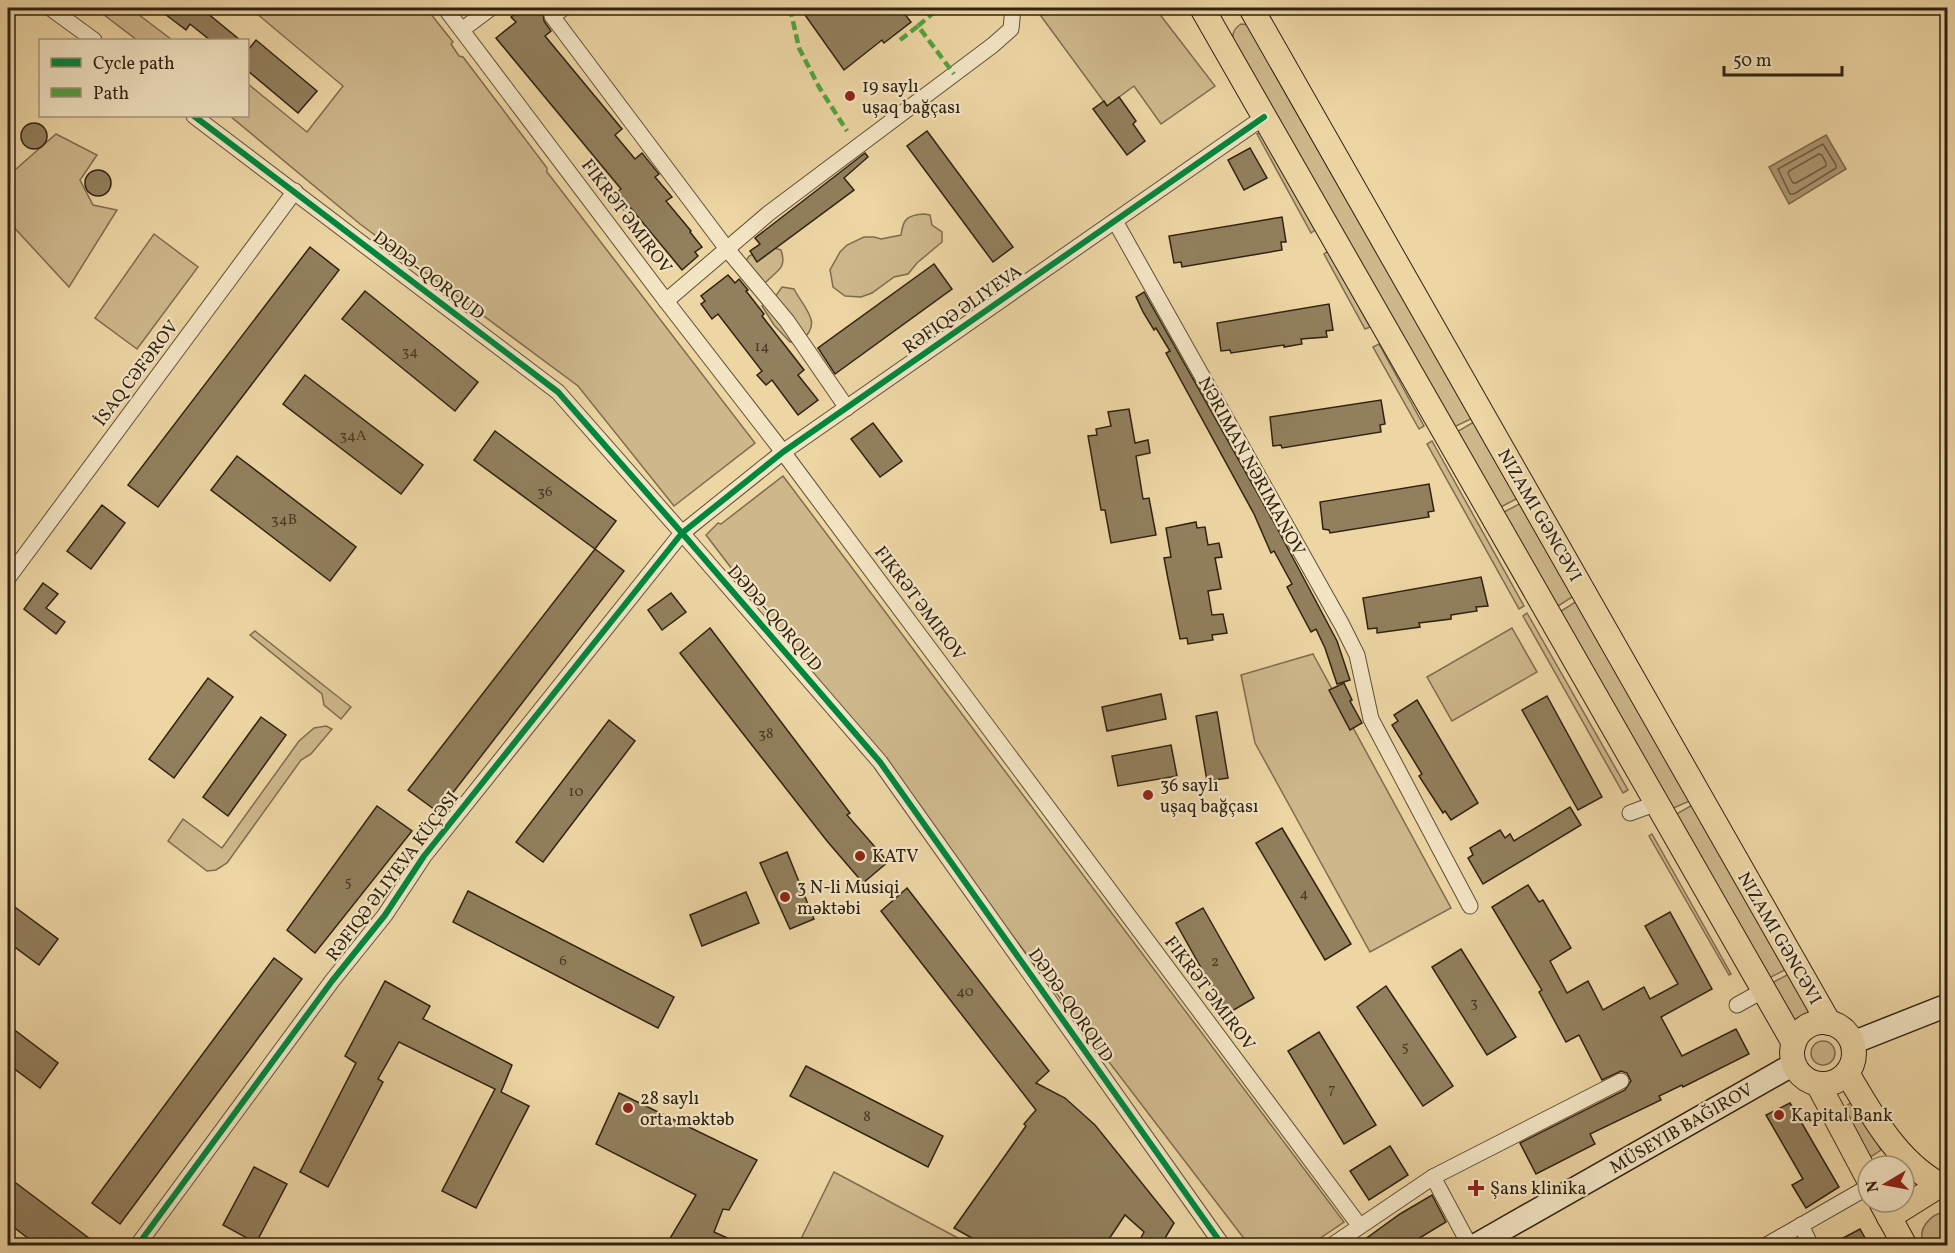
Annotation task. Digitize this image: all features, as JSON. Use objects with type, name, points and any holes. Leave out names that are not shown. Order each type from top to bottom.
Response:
[{"type":"main road","points":[[1202,8],[1764,990],[1794,1053],[1799,1073],[1818,1084],[1839,1081],[1852,1064],[1854,1053],[1847,1034],[1839,1026],[1829,1023],[1808,1026],[1799,1034],[1794,1053]]},
{"type":"main road","name":"NIZAMI GƏNCƏVI","points":[[1251,8],[1829,1023]]},
{"type":"main road","points":[[1847,1073],[1888,1139],[1912,1165],[1944,1187]]},
{"type":"main road","points":[[1818,1084],[1856,1155]]},
{"type":"main road","points":[[1916,1198],[1944,1187]]},
{"type":"main road","points":[[1887,1214],[1905,1245]]},
{"type":"street","points":[[50,8],[93,39]]},
{"type":"street","name":"FIKRƏT ƏMIROV","points":[[445,8],[783,452],[1359,1226]]},
{"type":"street","points":[[463,29],[491,8]]},
{"type":"street","points":[[666,301],[768,213],[993,45],[1011,29],[1013,8]]},
{"type":"street","points":[[553,10],[727,249],[787,321],[847,408]]},
{"type":"street","name":"DƏDƏ-QORQUD","points":[[195,117],[296,191],[558,392],[880,762],[1223,1245]]},
{"type":"street","name":"RƏFIQƏ ƏLIYEVA","points":[[682,533],[783,452],[1263,117]]},
{"type":"street","name":"İSAQ CƏFƏROV","points":[[8,578],[296,191]]},
{"type":"street","name":"NƏRIMAN NƏRIMANOV","points":[[1115,221],[1342,625],[1357,655],[1371,719],[1470,906]]},
{"type":"street","name":"RƏFIQƏ ƏLIYEVA KÜÇƏSI","points":[[137,1245],[332,981],[385,915],[424,856],[682,533]]},
{"type":"street","points":[[1630,813],[1657,803]]},
{"type":"street","points":[[1737,1005],[1764,990]]},
{"type":"street","points":[[1852,1043],[1947,1005]]},
{"type":"street","points":[[1433,1177],[1472,1245],[1794,1053]]},
{"type":"street","points":[[1330,1245],[1433,1177],[1621,1081]]},
{"type":"street","points":[[1765,1245],[1856,1194]]},
{"type":"street","points":[[1801,1225],[1811,1245]]},
{"type":"shaded area","points":[[95,8],[130,8],[171,39],[136,39]]},
{"type":"shaded area","points":[[250,8],[426,8],[453,42],[451,44],[459,56],[463,57],[547,168],[547,172],[755,443],[674,506],[578,386],[360,224],[231,117],[249,117],[249,85],[307,132],[343,86]]},
{"type":"shaded area","points":[[1035,8],[1155,8],[1215,86],[1161,124],[1134,86],[1107,106]]},
{"type":"shaded area","points":[[1241,24],[1250,25],[1477,416],[1452,428],[1234,45],[1233,33]]},
{"type":"shaded area","points":[[1262,132],[1315,230],[1311,233],[1257,134]]},
{"type":"shaded area","points":[[56,134],[97,155],[80,180],[93,205],[117,210],[69,287],[8,221],[8,176]]},
{"type":"shaded area","points":[[914,215],[930,215],[932,225],[942,232],[942,242],[917,263],[908,274],[894,277],[872,293],[861,297],[845,296],[833,287],[830,270],[840,252],[847,245],[864,237],[881,239],[901,235],[907,219]]},
{"type":"shaded area","points":[[154,234],[198,267],[137,349],[95,318]]},
{"type":"shaded area","points":[[772,247],[781,250],[782,265],[766,282],[762,282],[744,264],[749,256]]},
{"type":"shaded area","points":[[1328,251],[1370,327],[1365,329],[1324,254]]},
{"type":"shaded area","points":[[782,287],[794,289],[812,322],[811,329],[800,342],[790,342],[774,325],[762,306],[773,300]]},
{"type":"shaded area","points":[[1379,344],[1424,426],[1419,429],[1373,347]]},
{"type":"shaded area","points":[[1477,420],[1520,497],[1499,508],[1455,433]]},
{"type":"shaded area","points":[[1432,441],[1524,606],[1519,609],[1427,444]]},
{"type":"shaded area","points":[[783,476],[1344,1222],[1310,1245],[1249,1245],[706,535],[718,523],[721,524]]},
{"type":"shaded area","points":[[1523,502],[1577,594],[1555,608],[1502,513]]},
{"type":"shaded area","points":[[1580,599],[1692,800],[1669,810],[1558,613]]},
{"type":"shaded area","points":[[1527,613],[1628,790],[1623,793],[1523,616]]},
{"type":"shaded area","points":[[1512,628],[1537,672],[1452,721],[1427,677]]},
{"type":"shaded area","points":[[255,631],[351,707],[341,719],[324,705],[322,694],[250,635]]},
{"type":"shaded area","points":[[1313,654],[1451,908],[1370,952],[1255,743],[1241,675]]},
{"type":"shaded area","points":[[326,726],[332,729],[311,754],[301,760],[227,863],[216,870],[207,871],[168,841],[183,819],[222,848],[299,741],[314,728]]},
{"type":"shaded area","points":[[1694,804],[1785,970],[1765,980],[1673,816]]},
{"type":"shaded area","points":[[1652,834],[1731,974],[1729,975],[1649,836]]},
{"type":"shaded area","points":[[1789,974],[1810,1011],[1804,1023],[1792,1027],[1768,985]]},
{"type":"shaded area","points":[[1823,1041],[1831,1045],[1835,1053],[1831,1061],[1823,1065],[1815,1061],[1811,1053],[1815,1045]]},
{"type":"shaded area","points":[[1853,1101],[1881,1150],[1875,1154],[1867,1154],[1842,1109]]},
{"type":"shaded area","points":[[834,1172],[971,1245],[798,1245]]},
{"type":"shaded area","points":[[1947,1211],[1947,1245],[1924,1245],[1922,1233],[1927,1223],[1936,1215]]},
{"type":"water","points":[[1826,135],[1846,169],[1789,204],[1769,167]]},
{"type":"building","points":[[157,8],[201,8],[239,39],[209,39],[190,24],[186,30]]},
{"type":"building","points":[[523,8],[538,8],[543,13],[544,21],[551,31],[545,36],[622,129],[615,135],[635,159],[642,153],[659,174],[655,177],[672,197],[666,201],[702,247],[695,252],[698,256],[682,270],[629,206],[624,210],[612,196],[621,189],[496,38],[516,22],[511,17]]},
{"type":"building","points":[[814,8],[900,8],[911,22],[884,43],[882,40],[844,70],[805,15]]},
{"type":"building","points":[[256,40],[317,91],[298,113],[249,72],[249,49]]},
{"type":"building","points":[[1119,97],[1136,121],[1133,124],[1145,141],[1127,155],[1093,109],[1104,101],[1107,106]]},
{"type":"building","points":[[34,123],[43,127],[47,136],[43,145],[34,149],[25,145],[21,136],[25,127]]},
{"type":"building","points":[[927,131],[1013,247],[993,262],[907,146]]},
{"type":"building","points":[[1250,148],[1267,178],[1244,190],[1228,160]]},
{"type":"building","points":[[865,153],[868,157],[844,178],[854,190],[757,262],[750,251],[760,244],[755,238]]},
{"type":"building","points":[[98,170],[107,174],[111,183],[107,192],[98,196],[89,192],[85,183],[89,174]]},
{"type":"building","points":[[1282,217],[1286,242],[1281,242],[1282,250],[1182,267],[1181,262],[1174,263],[1169,236]]},
{"type":"building","points":[[310,247],[339,270],[158,507],[128,485]]},
{"type":"building","points":[[934,264],[952,289],[835,374],[818,348]]},
{"type":"building","points":[[728,275],[735,283],[739,279],[748,290],[746,291],[764,314],[762,316],[804,370],[798,375],[818,400],[798,415],[772,380],[766,385],[757,375],[762,371],[718,314],[712,319],[701,304],[705,301],[701,296]]},
{"type":"building","points":[[365,291],[478,382],[455,411],[342,319]]},
{"type":"building","points":[[1144,292],[1277,528],[1337,641],[1350,680],[1337,684],[1316,629],[1311,632],[1287,587],[1292,584],[1274,551],[1271,553],[1254,514],[1166,353],[1170,351],[1143,312],[1136,297]]},
{"type":"building","points":[[1329,304],[1333,330],[1326,331],[1327,337],[1301,339],[1302,344],[1284,347],[1284,345],[1231,353],[1230,350],[1221,351],[1217,323]]},
{"type":"building","points":[[305,375],[423,465],[401,494],[283,404]]},
{"type":"building","points":[[1381,400],[1385,424],[1380,425],[1381,432],[1282,448],[1281,445],[1273,446],[1270,417]]},
{"type":"building","points":[[1129,409],[1135,443],[1148,440],[1150,453],[1136,456],[1143,499],[1149,498],[1156,535],[1111,543],[1105,510],[1101,510],[1088,436],[1097,435],[1096,429],[1111,426],[1108,412]]},
{"type":"building","points":[[873,423],[902,461],[880,477],[851,439]]},
{"type":"building","points":[[495,431],[616,521],[595,549],[474,460]]},
{"type":"building","points":[[237,456],[356,547],[330,581],[211,490]]},
{"type":"building","points":[[1429,484],[1434,511],[1428,512],[1429,517],[1330,533],[1329,530],[1323,529],[1320,502]]},
{"type":"building","points":[[102,505],[125,523],[91,569],[67,551]]},
{"type":"building","points":[[1196,522],[1197,528],[1205,527],[1208,545],[1219,543],[1222,557],[1215,558],[1221,589],[1208,591],[1212,615],[1223,614],[1227,633],[1212,635],[1213,640],[1188,644],[1187,638],[1180,639],[1164,558],[1171,557],[1166,528]]},
{"type":"building","points":[[595,549],[624,571],[438,812],[408,790]]},
{"type":"building","points":[[1481,577],[1488,606],[1476,607],[1477,611],[1451,615],[1451,619],[1419,623],[1420,627],[1377,633],[1377,628],[1368,629],[1363,598]]},
{"type":"building","points":[[43,583],[58,594],[46,608],[65,622],[56,634],[24,609]]},
{"type":"building","points":[[671,593],[686,612],[662,630],[648,610]]},
{"type":"building","points":[[710,628],[850,813],[847,815],[888,862],[863,883],[827,841],[680,653]]},
{"type":"building","points":[[208,678],[233,697],[174,778],[149,759]]},
{"type":"building","points":[[1344,683],[1352,700],[1350,701],[1362,723],[1350,730],[1329,690]]},
{"type":"building","points":[[1161,694],[1166,719],[1107,731],[1102,707]]},
{"type":"building","points":[[1547,696],[1602,797],[1578,810],[1522,710]]},
{"type":"building","points":[[1417,700],[1478,803],[1451,820],[1445,811],[1443,813],[1419,776],[1422,774],[1392,725],[1398,721],[1394,715]]},
{"type":"building","points":[[1217,712],[1228,778],[1207,781],[1196,716]]},
{"type":"building","points":[[261,717],[286,735],[228,816],[203,797]]},
{"type":"building","points":[[609,720],[635,741],[543,862],[516,842]]},
{"type":"building","points":[[1171,745],[1177,776],[1118,786],[1112,756]]},
{"type":"building","points":[[377,806],[412,831],[315,953],[287,930]]},
{"type":"building","points":[[1570,807],[1581,825],[1483,884],[1468,858],[1473,855],[1470,848],[1500,830],[1505,838],[1510,834],[1514,841]]},
{"type":"building","points":[[1282,828],[1351,944],[1325,960],[1256,843]]},
{"type":"building","points":[[787,852],[814,919],[790,929],[760,863]]},
{"type":"building","points":[[1528,885],[1539,902],[1543,900],[1571,948],[1550,961],[1567,993],[1588,981],[1603,1010],[1644,987],[1650,999],[1678,984],[1645,926],[1670,912],[1712,989],[1661,1017],[1682,1056],[1736,1029],[1749,1054],[1683,1087],[1682,1085],[1659,1096],[1661,1100],[1590,1134],[1595,1144],[1536,1174],[1520,1143],[1625,1090],[1631,1081],[1627,1073],[1621,1071],[1602,1080],[1579,1035],[1566,1042],[1539,992],[1542,990],[1492,907]]},
{"type":"building","points":[[907,888],[1049,1071],[1036,1083],[1065,1098],[1095,1125],[1174,1223],[1161,1245],[1137,1245],[1144,1232],[1125,1215],[1105,1245],[984,1245],[954,1228],[1026,1126],[1024,1124],[1036,1110],[881,911]]},
{"type":"building","points":[[468,891],[674,997],[658,1028],[453,922]]},
{"type":"building","points":[[746,892],[759,923],[702,946],[690,915]]},
{"type":"building","points":[[8,902],[58,939],[39,965],[8,942]]},
{"type":"building","points":[[1203,908],[1254,998],[1227,1014],[1176,923]]},
{"type":"building","points":[[1461,949],[1516,1037],[1487,1055],[1432,967]]},
{"type":"building","points":[[274,958],[302,979],[120,1224],[92,1203]]},
{"type":"building","points":[[385,981],[430,1006],[423,1019],[512,1065],[501,1092],[529,1106],[476,1208],[442,1191],[495,1089],[399,1042],[378,1079],[383,1082],[328,1187],[300,1172],[356,1063],[345,1056]]},
{"type":"building","points":[[1386,986],[1453,1086],[1423,1106],[1357,1007]]},
{"type":"building","points":[[8,1025],[58,1063],[40,1088],[8,1064]]},
{"type":"building","points":[[1319,1032],[1376,1125],[1344,1144],[1288,1051]]},
{"type":"building","points":[[806,1066],[943,1136],[928,1167],[790,1096]]},
{"type":"building","points":[[619,1093],[757,1160],[729,1210],[723,1209],[714,1232],[743,1245],[666,1245],[696,1195],[596,1144]]},
{"type":"building","points":[[1790,1103],[1839,1187],[1806,1208],[1792,1185],[1803,1179],[1766,1115]]},
{"type":"building","points":[[1390,1146],[1408,1175],[1369,1200],[1350,1171]]},
{"type":"building","points":[[254,1167],[287,1184],[256,1243],[223,1225]]},
{"type":"building","points":[[8,1177],[98,1245],[37,1245],[8,1223]]},
{"type":"building","points":[[1432,1195],[1446,1222],[1408,1245],[1357,1245],[1400,1214]]},
{"type":"building","points":[[1860,1229],[1869,1245],[1830,1245]]},
{"type":"marked path","points":[[790,8],[799,48],[819,87],[847,131]]},
{"type":"marked path","points":[[918,26],[939,8]]},
{"type":"marked path","points":[[900,40],[918,26],[954,74]]},
{"type":"cycle path","points":[[195,117],[558,392],[880,762],[1223,1246]]},
{"type":"cycle path","points":[[137,1246],[332,981],[385,915],[424,856],[682,533],[783,452],[1264,117]]},
{"type":"place","name":"19 saylı uşaq bağçası","points":[[850,96]]},
{"type":"place","name":"36 saylı uşaq bağçası","points":[[1148,795]]},
{"type":"place","name":"KATV","points":[[860,856]]},
{"type":"place","name":"3 N-li Musiqi məktəbi","points":[[785,897]]},
{"type":"place","name":"28 saylı orta məktəb","points":[[628,1108]]},
{"type":"place","name":"Kapital Bank","points":[[1779,1115]]},
{"type":"place","name":"Şans klinika","points":[[1476,1188]]}]
